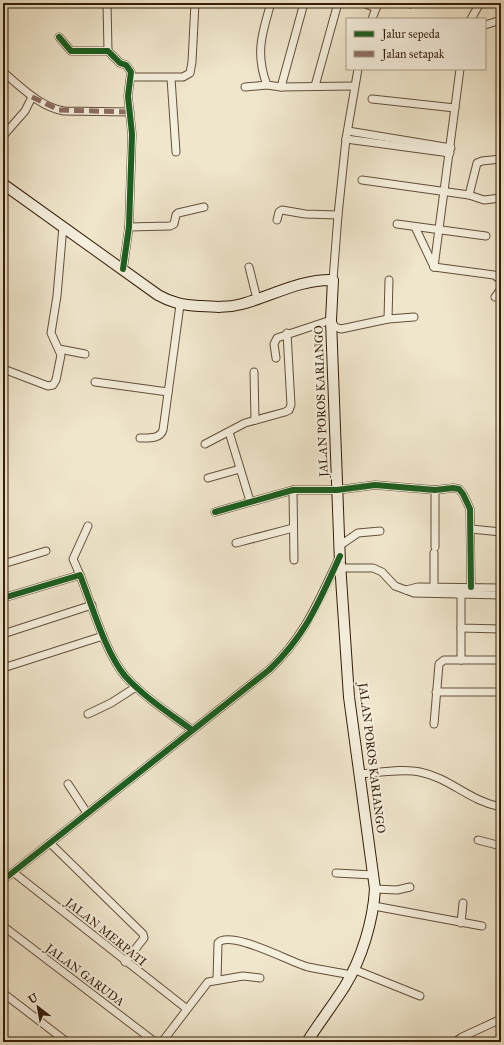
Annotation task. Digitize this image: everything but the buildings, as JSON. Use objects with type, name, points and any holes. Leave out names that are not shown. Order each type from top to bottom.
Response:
[{"type":"main road","points":[[3,184],[158,295],[180,305],[220,308],[256,299],[304,283],[319,280],[333,280]]},
{"type":"main road","name":"JALAN POROS KARIANGO","points":[[307,1042],[334,1003],[352,972],[364,942],[374,906],[375,889],[349,697],[340,568],[331,320],[333,280]]},
{"type":"street","points":[[107,3],[108,51],[120,63],[129,68],[131,77],[128,96],[132,134],[129,227],[123,270]]},
{"type":"street","points":[[131,77],[171,78],[187,76],[192,70],[195,3]]},
{"type":"street","points":[[267,85],[260,54],[260,46],[271,3]]},
{"type":"street","points":[[281,87],[304,3]]},
{"type":"street","points":[[315,86],[338,3]]},
{"type":"street","points":[[363,3],[377,5],[372,18]]},
{"type":"street","points":[[472,18],[480,3]]},
{"type":"street","points":[[486,25],[501,20]]},
{"type":"street","points":[[59,37],[71,51],[108,51]]},
{"type":"street","points":[[333,280],[346,139],[358,70]]},
{"type":"street","points":[[434,267],[445,192],[459,70]]},
{"type":"street","points":[[3,72],[32,97],[59,110],[130,112]]},
{"type":"street","points":[[171,78],[176,152]]},
{"type":"street","points":[[245,87],[267,85],[281,87],[354,86]]},
{"type":"street","points":[[3,136],[25,111],[32,97]]},
{"type":"street","points":[[372,99],[455,108]]},
{"type":"street","points":[[348,131],[450,150]]},
{"type":"street","points":[[346,139],[450,150]]},
{"type":"street","points":[[470,195],[476,164],[482,161],[501,159]]},
{"type":"street","points":[[362,180],[470,195],[484,200],[501,198]]},
{"type":"street","points":[[129,227],[170,226],[174,224],[178,213],[204,207]]},
{"type":"street","points":[[277,220],[279,212],[282,210],[305,214],[338,215]]},
{"type":"street","points":[[397,224],[486,236]]},
{"type":"street","points":[[63,226],[57,296],[51,333],[54,344],[59,349],[85,354]]},
{"type":"street","points":[[415,227],[434,267]]},
{"type":"street","points":[[249,267],[256,299]]},
{"type":"street","points":[[434,267],[494,275],[501,280]]},
{"type":"street","points":[[388,318],[389,280]]},
{"type":"street","points":[[495,297],[501,289]]},
{"type":"street","points":[[140,438],[158,437],[162,435],[180,305]]},
{"type":"street","points":[[276,358],[275,340],[288,333],[331,320],[335,328],[340,330],[388,318],[414,317]]},
{"type":"street","points":[[204,444],[245,423],[289,410],[291,405],[288,333]]},
{"type":"street","points":[[6,370],[51,386],[56,380],[60,361],[59,349]]},
{"type":"street","points":[[254,372],[255,420]]},
{"type":"street","points":[[96,382],[168,392]]},
{"type":"street","points":[[229,432],[250,501]]},
{"type":"street","points":[[208,478],[240,468]]},
{"type":"street","points":[[215,512],[293,490],[337,490],[375,485],[435,490],[453,488],[459,489],[464,494],[470,509],[471,587]]},
{"type":"street","points":[[293,490],[294,560]]},
{"type":"street","points":[[434,587],[435,490]]},
{"type":"street","points":[[88,526],[74,557],[104,636],[124,674],[136,687],[192,730]]},
{"type":"street","points":[[236,543],[293,528]]},
{"type":"street","points":[[471,529],[501,532]]},
{"type":"street","points":[[3,880],[269,670],[284,656],[298,639],[312,615],[340,551],[358,533],[380,531]]},
{"type":"street","points":[[3,564],[46,551]]},
{"type":"street","points":[[340,568],[378,570],[395,586],[414,593],[501,595]]},
{"type":"street","points":[[3,598],[80,575]]},
{"type":"street","points":[[406,590],[434,587],[501,588]]},
{"type":"street","points":[[461,594],[461,660]]},
{"type":"street","points":[[3,634],[92,605]]},
{"type":"street","points":[[461,628],[501,629]]},
{"type":"street","points":[[3,668],[104,636]]},
{"type":"street","points":[[434,724],[439,664],[444,660],[501,660]]},
{"type":"street","points":[[88,714],[111,703],[136,687]]},
{"type":"street","points":[[436,692],[501,692]]},
{"type":"street","points":[[359,774],[418,771],[439,778],[473,798],[501,807]]},
{"type":"street","points":[[68,784],[87,813]]},
{"type":"street","points":[[478,840],[501,846]]},
{"type":"street","points":[[50,843],[143,934],[144,938],[125,962]]},
{"type":"street","name":"JALAN MERPATI","points":[[13,872],[125,962],[187,1009]]},
{"type":"street","points":[[336,873],[373,875]]},
{"type":"street","points":[[375,889],[397,890],[410,887]]},
{"type":"street","points":[[461,923],[463,902]]},
{"type":"street","points":[[374,906],[482,926]]},
{"type":"street","name":"JALAN GARUDA","points":[[3,926],[155,1042]]},
{"type":"street","points":[[217,980],[218,943],[222,940],[249,943],[307,967],[352,972],[420,996]]},
{"type":"street","points":[[162,1042],[207,983],[217,980],[250,976],[260,978]]},
{"type":"street","points":[[3,993],[67,1042]]},
{"type":"street","points":[[455,1042],[462,1037],[501,1019]]},
{"type":"marked path","points":[[32,97],[59,110],[130,112]]},
{"type":"cycle path","points":[[59,37],[71,51],[108,51],[120,63],[126,65],[131,72],[128,96],[132,134],[129,227],[123,269]]},
{"type":"cycle path","points":[[215,512],[293,490],[337,490],[375,485],[435,490],[453,488],[459,489],[470,509],[471,587]]},
{"type":"cycle path","points":[[3,880],[269,670],[282,657],[302,631],[318,603],[340,556]]},
{"type":"cycle path","points":[[3,598],[80,575],[105,641],[111,654],[125,676],[148,698],[192,730]]}]
